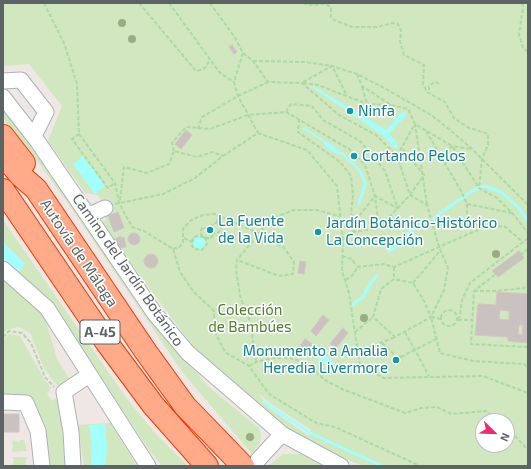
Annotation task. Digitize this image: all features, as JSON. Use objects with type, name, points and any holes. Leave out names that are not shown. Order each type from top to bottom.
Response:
[{"type":"highway","points":[[3,136],[28,168],[36,189]]},
{"type":"highway","name":"Autovía de Málaga","points":[[3,155],[20,175],[36,189],[146,352],[185,406],[250,463]]},
{"type":"highway","name":"Autovía de Málaga","points":[[3,190],[107,343],[153,405],[207,466]]},
{"type":"street","points":[[3,81],[21,80],[46,112],[34,136]]},
{"type":"street","name":"Camino del Jardín Botánico","points":[[3,97],[34,136],[155,314],[197,363],[282,434],[341,466]]},
{"type":"street","points":[[89,215],[105,208]]},
{"type":"street","points":[[3,269],[47,308],[148,466]]},
{"type":"street","points":[[73,466],[71,432],[64,392],[89,375]]},
{"type":"street","points":[[3,402],[26,403],[38,431],[42,466]]},
{"type":"street","points":[[250,463],[282,434]]},
{"type":"path","points":[[44,3],[64,43],[78,84],[79,134],[115,183],[119,203],[132,227],[144,231],[173,249],[180,272],[193,291],[214,311],[214,330],[225,352],[249,366],[269,394],[316,423],[334,427],[420,466]]},
{"type":"path","points":[[139,3],[196,71],[204,69],[210,60]]},
{"type":"path","points":[[169,3],[210,60],[220,72],[234,82]]},
{"type":"path","points":[[210,3],[234,36],[243,53],[253,60],[268,82]]},
{"type":"path","points":[[303,3],[308,6],[326,4],[331,7],[332,17],[334,20],[352,28],[377,27],[392,23],[398,24],[401,31],[400,41],[404,55],[424,65],[423,84],[427,92],[445,102],[454,118],[466,127],[488,134],[488,145],[482,158],[479,188]]},
{"type":"path","points":[[522,3],[523,6],[519,35],[523,48],[528,52]]},
{"type":"path","points":[[243,53],[234,82],[238,96],[258,133],[307,150],[337,186],[342,240],[342,271],[349,293],[360,366],[384,378],[483,376],[528,393]]},
{"type":"path","points":[[253,60],[305,62],[332,66],[357,74],[431,115],[482,158],[528,204]]},
{"type":"path","points":[[302,83],[332,66]]},
{"type":"path","points":[[332,66],[347,96]]},
{"type":"path","points":[[357,74],[367,104]]},
{"type":"path","points":[[198,129],[202,117],[238,96],[268,82],[318,85],[367,104],[391,105],[408,109]]},
{"type":"path","points":[[429,90],[429,86],[433,83],[436,82],[439,84]]},
{"type":"path","points":[[302,83],[338,115],[376,135],[398,156],[410,195],[427,205]]},
{"type":"path","points":[[362,86],[391,105]]},
{"type":"path","points":[[408,109],[411,103]]},
{"type":"path","points":[[286,112],[291,104],[312,106],[323,120],[360,141],[385,171],[398,209]]},
{"type":"path","points":[[357,352],[395,337],[431,317],[444,290],[448,268],[439,249],[427,205],[424,175],[415,124],[408,109]]},
{"type":"path","points":[[119,203],[124,167],[147,173],[169,164],[174,151],[172,143],[186,127],[210,129],[248,115],[286,112],[349,149],[365,165],[375,196],[379,228]]},
{"type":"path","points":[[299,119],[298,132],[340,162],[351,176],[353,196],[351,213],[356,220]]},
{"type":"path","points":[[415,124],[452,146],[472,149]]},
{"type":"path","points":[[398,156],[415,124]]},
{"type":"path","points":[[426,130],[467,204],[467,219],[482,228]]},
{"type":"path","points":[[119,203],[164,194],[196,178],[223,156],[258,133]]},
{"type":"path","points":[[79,134],[72,139],[108,188],[115,183]]},
{"type":"path","points":[[441,157],[452,146]]},
{"type":"path","points":[[452,146],[479,188],[497,198],[513,214],[528,233]]},
{"type":"path","points":[[402,148],[424,175]]},
{"type":"path","points":[[174,151],[197,157],[212,152],[223,156]]},
{"type":"path","points":[[342,240],[353,232],[379,228],[410,195],[424,175]]},
{"type":"path","points":[[375,196],[398,209]]},
{"type":"path","points":[[353,232],[356,220],[375,196]]},
{"type":"path","points":[[467,204],[513,214]]},
{"type":"path","points":[[256,362],[250,322],[240,296],[236,269],[237,260],[271,219],[294,210],[317,210],[339,216]]},
{"type":"path","points":[[173,249],[179,247],[184,238],[183,229],[191,220],[203,215],[218,215],[258,233],[284,248],[294,262],[293,274],[279,276],[237,260]]},
{"type":"path","points":[[217,223],[218,215]]},
{"type":"path","points":[[184,238],[192,242],[195,249],[202,250],[207,244],[201,234],[201,228],[204,227],[216,233],[221,231],[221,225],[217,223]]},
{"type":"path","points":[[192,242],[197,236],[210,239],[213,235],[211,231],[212,225],[217,223]]},
{"type":"path","points":[[357,267],[382,264],[394,267],[439,249],[482,228],[504,226],[523,242]]},
{"type":"path","points":[[431,317],[441,319],[444,324],[449,326],[453,325],[458,320],[462,300],[470,283],[528,238]]},
{"type":"path","points":[[413,283],[439,249]]},
{"type":"path","points":[[528,249],[474,292],[471,344],[528,347]]},
{"type":"path","points":[[342,256],[352,259],[357,267]]},
{"type":"path","points":[[346,280],[354,274],[357,267]]},
{"type":"path","points":[[394,267],[394,279]]},
{"type":"path","points":[[355,332],[373,316],[381,289],[394,279],[413,283],[424,301],[431,317],[440,353],[473,361],[524,364],[528,368]]},
{"type":"path","points":[[474,292],[498,291],[524,288],[528,286]]},
{"type":"path","points":[[441,319],[444,313],[450,311],[455,314],[458,320]]},
{"type":"path","points":[[373,316],[395,337]]},
{"type":"path","points":[[458,320],[472,320]]},
{"type":"path","points":[[3,337],[10,331],[22,333],[31,343],[45,377],[55,389],[64,392]]},
{"type":"path","points":[[405,332],[430,376]]},
{"type":"path","points":[[381,343],[396,357],[401,357],[416,351],[436,339]]},
{"type":"path","points":[[249,366],[256,362],[273,358],[290,358],[303,362],[325,380],[342,389],[405,413],[421,408],[437,406],[451,414],[486,410],[490,413]]},
{"type":"path","points":[[515,436],[528,450]]},
{"type":"green space","name":"Jardín Botánico-Histórico La Concepción","points":[[3,3],[528,3],[528,466],[363,466],[327,451],[263,413],[197,350],[102,224],[106,219],[104,203],[97,195],[85,193],[48,141],[62,106],[29,64],[3,66]],"holes":[[[258,393],[270,403],[311,430],[309,436],[269,408]]]},
{"type":"green space","points":[[3,105],[182,357],[211,389],[259,428],[261,435],[260,442],[252,454],[183,373],[72,209],[36,159],[3,118]]},
{"type":"green space","points":[[3,220],[127,399],[156,434],[188,466],[162,466],[149,450],[51,301],[18,272],[25,264],[3,242]]},
{"type":"green space","points":[[3,277],[44,314],[57,359],[69,378],[59,386],[54,382],[44,368],[30,333],[19,327],[7,330],[3,333]]},
{"type":"green space","points":[[9,334],[20,336],[44,379],[51,388],[47,394],[52,401],[56,398],[63,424],[69,466],[45,466],[40,420],[3,395],[3,340]]},
{"type":"green space","points":[[110,423],[137,466],[84,466],[78,425]]},
{"type":"green space","points":[[12,440],[20,442],[20,440],[24,440],[27,451],[12,452]]},
{"type":"green space","points":[[283,454],[300,454],[323,466],[268,466]]},
{"type":"green space","points":[[12,457],[27,457],[25,466],[12,466],[14,460]]},
{"type":"water","points":[[310,86],[315,87],[386,130],[401,113],[406,111],[405,117],[389,134],[397,143],[398,149],[393,147],[384,136]]},
{"type":"water","points":[[304,127],[342,152],[360,169],[367,183],[360,205],[357,205],[364,183],[358,170],[341,154],[335,153],[326,147],[323,141],[302,129]]},
{"type":"water","points":[[83,156],[105,186],[95,194],[73,164]]},
{"type":"water","points":[[197,237],[201,237],[205,243],[201,249],[197,249],[193,245],[193,241]]},
{"type":"water","points":[[3,242],[25,264],[18,272],[3,258]]},
{"type":"water","points":[[314,347],[336,364],[332,369],[310,353]]},
{"type":"water","points":[[105,424],[107,448],[105,466],[91,466],[92,445],[89,425]]},
{"type":"building","points":[[232,45],[237,52],[234,54],[229,47]]},
{"type":"building","points":[[186,130],[192,135],[181,149],[175,144]]},
{"type":"building","points":[[118,212],[124,228],[114,232],[108,216]]},
{"type":"building","points":[[132,233],[136,233],[140,239],[136,245],[132,245],[128,241],[128,237]]},
{"type":"building","points":[[120,236],[121,238],[124,237],[126,247],[120,248],[114,240]]},
{"type":"building","points":[[519,251],[524,258],[498,277],[492,271]]},
{"type":"building","points":[[151,254],[156,256],[158,261],[156,266],[151,268],[146,266],[144,261],[146,256]]},
{"type":"building","points":[[300,261],[306,262],[304,274],[298,273]]},
{"type":"building","points":[[497,292],[528,294],[528,343],[508,341],[508,337],[475,335],[478,304],[496,305]],"holes":[[[500,310],[509,311],[509,320],[499,319]],[[519,325],[523,325],[522,335],[518,334]]]},
{"type":"building","points":[[323,315],[329,320],[316,336],[311,331]]},
{"type":"building","points":[[343,328],[348,333],[336,348],[330,344]]},
{"type":"building","points":[[305,339],[312,344],[306,352],[299,347]]},
{"type":"building","points":[[3,414],[19,414],[19,432],[3,432]]},
{"type":"waterway","points":[[389,251],[399,245],[411,230],[431,222],[440,213],[474,190],[484,186],[501,192],[519,208],[528,221]]},
{"type":"waterway","points":[[352,305],[363,297],[371,282],[377,276]]},
{"type":"waterway","points":[[264,402],[310,433],[382,466]]},
{"type":"place","name":"Ninfa","points":[[350,111]]},
{"type":"place","name":"Cortando Pelos","points":[[354,156]]},
{"type":"place","name":"La Fuente de la Vida","points":[[210,230]]},
{"type":"place","name":"Jardín Botánico-Histórico La Concepción","points":[[318,232]]},
{"type":"place","name":"Monumento a Amalia Heredia Livermore","points":[[396,360]]},
{"type":"park label","name":"Colección de Bambúes","points":[[250,318]]}]
